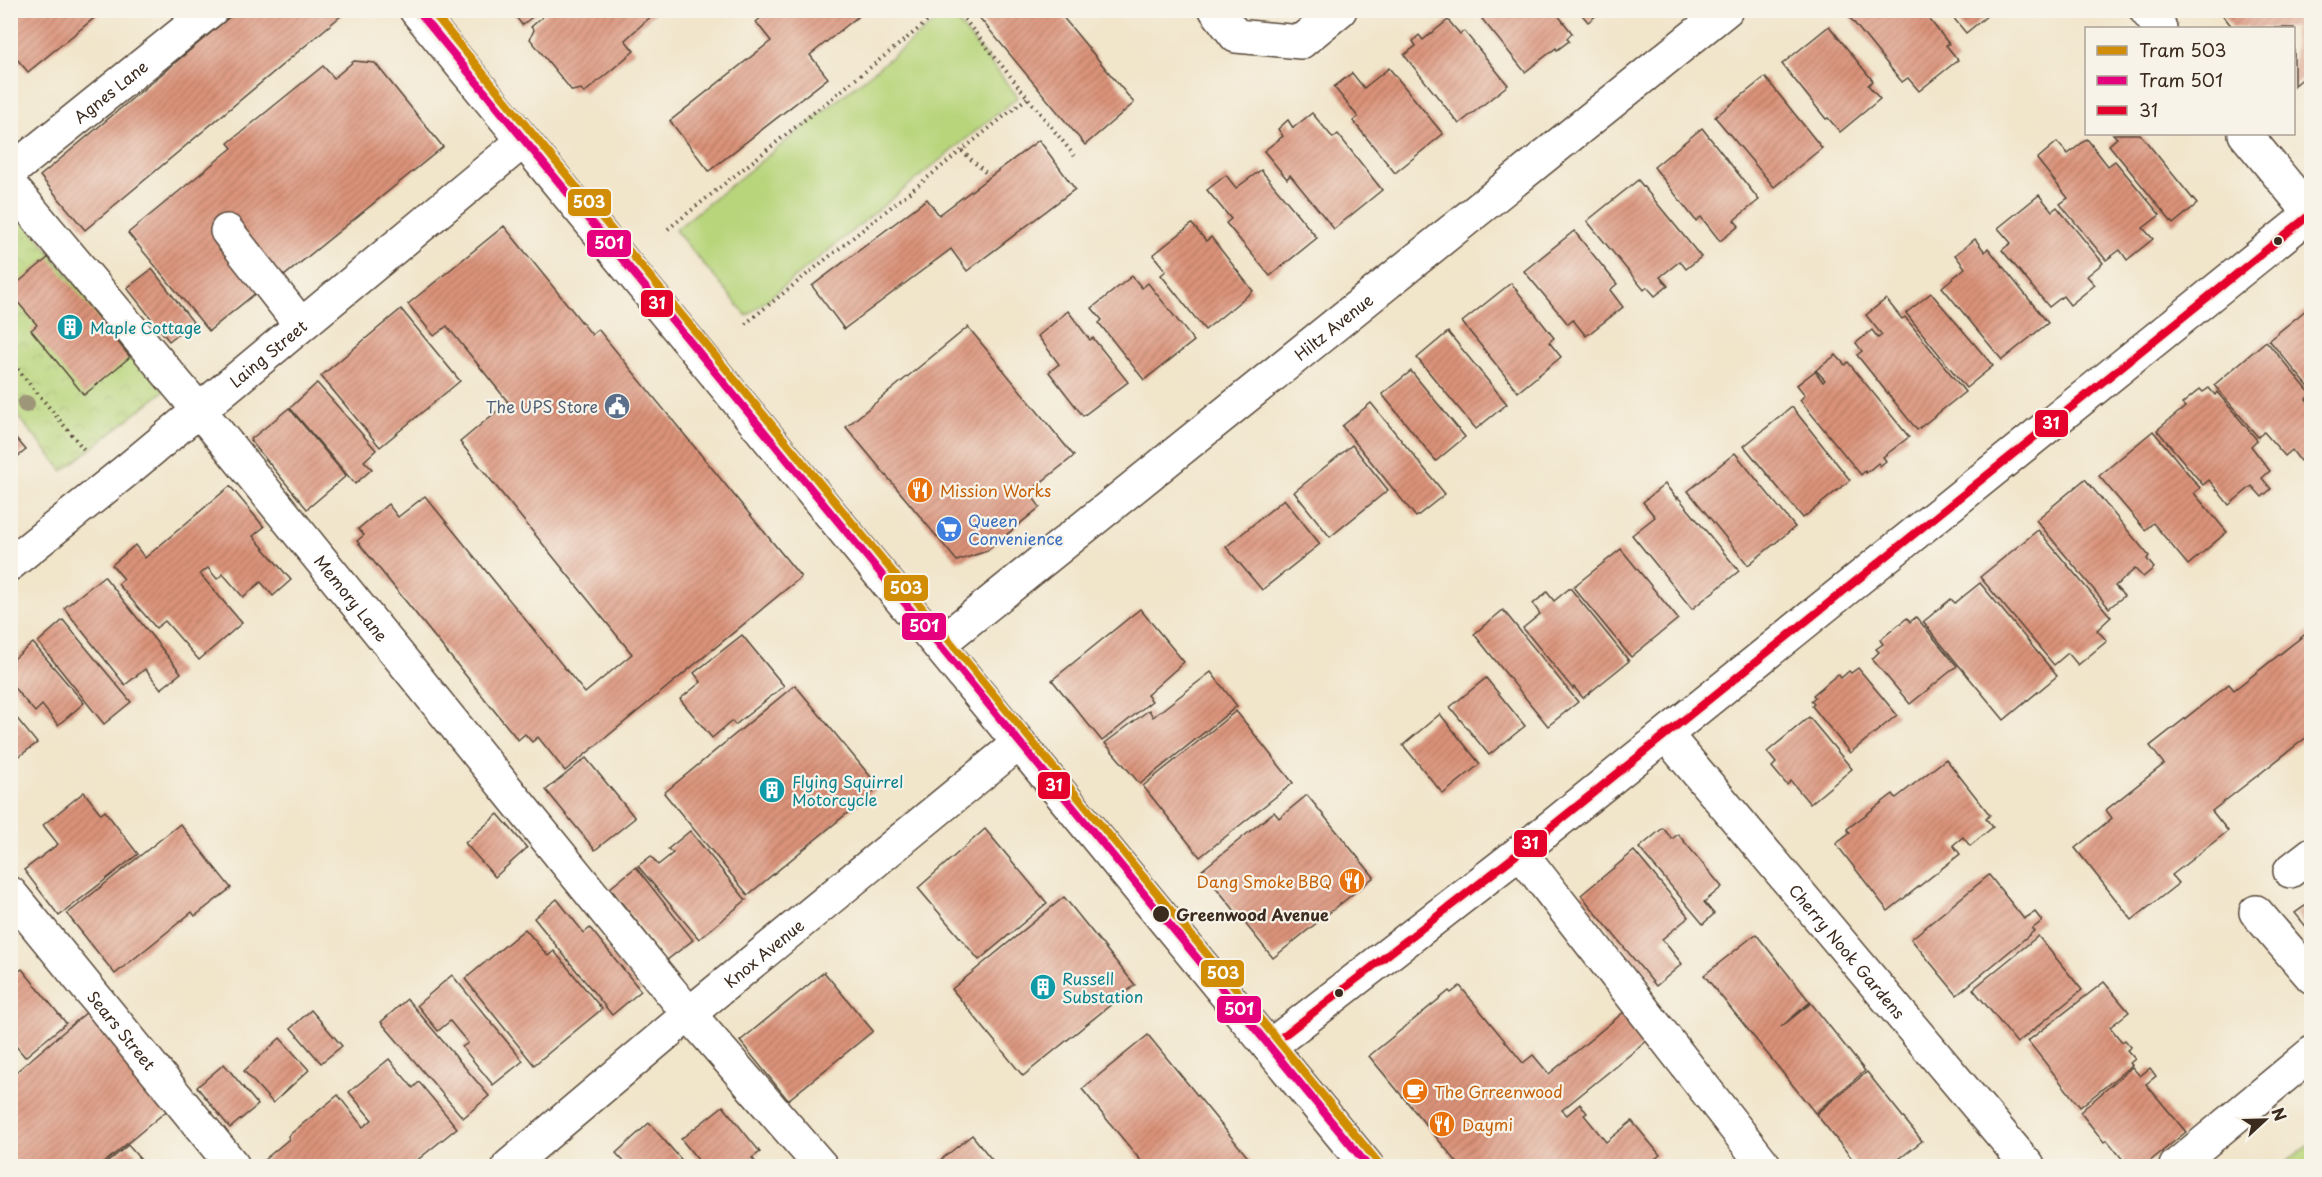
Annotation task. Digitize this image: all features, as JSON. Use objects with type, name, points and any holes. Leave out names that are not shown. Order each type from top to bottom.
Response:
[{"type":"street","name":"Agnes Lane","points":[[10,172],[211,10]]},
{"type":"street","points":[[416,10],[1367,1167]]},
{"type":"street","points":[[1216,10],[1236,36],[1301,42],[1340,10]]},
{"type":"street","name":"Hiltz Avenue","points":[[939,644],[1726,10]]},
{"type":"street","points":[[2146,10],[2159,27]]},
{"type":"street","points":[[1269,1047],[1520,852],[2311,214],[2246,135]]},
{"type":"street","name":"Laing Street","points":[[10,564],[523,141]]},
{"type":"street","name":"Memory Lane","points":[[10,185],[199,410],[689,1014],[821,1167]]},
{"type":"street","points":[[226,231],[301,325]]},
{"type":"street","name":"Cherry Nook Gardens","points":[[1666,735],[2028,1167]]},
{"type":"street","name":"Knox Avenue","points":[[509,1167],[689,1014],[1019,743]]},
{"type":"street","points":[[1520,852],[1765,1167]]},
{"type":"street","name":"Sears Street","points":[[10,893],[232,1167]]},
{"type":"street","points":[[2256,912],[2312,977]]},
{"type":"street","points":[[2176,1167],[2312,1053]]},
{"type":"path","points":[[668,230],[942,10]]},
{"type":"path","points":[[957,10],[1077,159]]},
{"type":"path","points":[[745,324],[1027,98]]},
{"type":"path","points":[[962,151],[986,173]]},
{"type":"path","points":[[10,360],[92,459]]},
{"type":"green space","points":[[949,11],[1018,97],[747,316],[675,230]]},
{"type":"green space","points":[[10,204],[164,391],[63,471],[11,408]]},
{"type":"green space","points":[[2311,1143],[2311,1166],[2281,1166]]},
{"type":"building","points":[[10,10],[104,10],[28,72],[10,51]]},
{"type":"building","points":[[238,10],[338,10],[342,15],[85,230],[40,176]]},
{"type":"building","points":[[511,10],[541,10],[522,25]]},
{"type":"building","points":[[550,10],[658,10],[625,40],[634,51],[584,93],[581,89],[572,91],[530,39],[534,30],[531,27]]},
{"type":"building","points":[[770,10],[866,10],[810,55],[828,78],[709,171],[670,121],[771,41],[756,22]]},
{"type":"building","points":[[973,10],[1057,10],[1134,103],[1085,145]]},
{"type":"building","points":[[1480,10],[1554,10],[1572,33],[1567,38],[1569,41],[1525,72],[1482,19],[1484,16]]},
{"type":"building","points":[[1578,10],[1603,10],[1588,22]]},
{"type":"building","points":[[1851,10],[1922,10],[1949,44],[1946,45],[1958,60],[1919,91],[1908,78],[1902,82],[1847,14]]},
{"type":"building","points":[[1947,10],[1994,10],[1966,33]]},
{"type":"building","points":[[2224,10],[2306,10],[2312,17],[2312,71],[2295,85],[2295,27],[2232,27],[2221,13]]},
{"type":"building","points":[[1448,20],[1460,34],[1464,31],[1508,85],[1459,124],[1404,55],[1416,46],[1413,41],[1419,35],[1423,40]]},
{"type":"building","points":[[1829,26],[1873,81],[1868,85],[1880,99],[1840,132],[1828,118],[1826,119],[1782,64]]},
{"type":"building","points":[[354,61],[375,63],[443,147],[279,280],[262,288],[209,331],[128,233],[232,148],[228,143],[323,66],[334,78]]},
{"type":"building","points":[[1389,68],[1443,134],[1395,173],[1353,121],[1358,117],[1334,87],[1352,73],[1364,88]]},
{"type":"building","points":[[1765,77],[1822,148],[1774,187],[1715,117]]},
{"type":"building","points":[[1312,113],[1333,138],[1338,134],[1382,190],[1334,229],[1290,175],[1287,179],[1264,151],[1283,136],[1278,129],[1288,120],[1293,128]]},
{"type":"building","points":[[1702,128],[1759,200],[1734,220],[1739,226],[1720,241],[1701,217],[1696,221],[1654,167]]},
{"type":"building","points":[[2114,135],[2141,135],[2197,204],[2173,224],[2109,145],[2117,138]]},
{"type":"building","points":[[2087,139],[2108,166],[2115,161],[2160,215],[2143,228],[2153,239],[2127,260],[2120,250],[2106,260],[2060,204],[2068,198],[2037,159],[2057,142],[2068,154]]},
{"type":"building","points":[[1039,140],[1075,189],[967,271],[951,249],[844,329],[812,286],[927,199],[939,215]]},
{"type":"building","points":[[1261,170],[1317,238],[1270,276],[1226,223],[1231,219],[1207,190],[1226,175],[1236,188]]},
{"type":"building","points":[[1638,180],[1701,257],[1686,269],[1680,261],[1660,277],[1668,286],[1655,296],[1647,287],[1644,290],[1587,221]]},
{"type":"building","points":[[2039,195],[2052,211],[2057,207],[2103,263],[2087,276],[2095,285],[2070,305],[2063,296],[2049,307],[2002,250],[2011,243],[1998,228]]},
{"type":"building","points":[[1192,224],[1206,241],[1211,237],[1253,291],[1205,330],[1161,275],[1166,271],[1153,255]]},
{"type":"building","points":[[504,226],[592,335],[598,329],[801,577],[565,771],[538,737],[532,742],[525,734],[518,740],[357,541],[364,535],[358,529],[388,504],[398,517],[425,496],[585,693],[632,654],[460,442],[508,402],[447,326],[434,336],[408,304]]},
{"type":"building","points":[[1574,231],[1617,284],[1610,290],[1623,307],[1586,336],[1573,320],[1568,324],[1524,271]]},
{"type":"building","points":[[1975,239],[1985,252],[1988,248],[2048,323],[2002,360],[1942,287],[1965,268],[1955,255]]},
{"type":"building","name":"Maple Cottage","points":[[49,257],[130,357],[84,395],[31,330],[37,325],[10,293],[10,289]]},
{"type":"building","points":[[152,269],[193,322],[169,341],[127,288]]},
{"type":"building","points":[[1132,276],[1142,288],[1148,283],[1194,341],[1144,380],[1099,323],[1102,320],[1092,308]]},
{"type":"building","points":[[1511,283],[1554,338],[1549,342],[1561,357],[1518,392],[1462,322]]},
{"type":"building","points":[[1931,293],[1993,366],[1966,388],[1906,313]]},
{"type":"building","points":[[1886,299],[1902,319],[1905,317],[1965,392],[1917,430],[1857,355],[1862,351],[1856,343],[1872,330],[1878,338],[1882,335],[1866,315]]},
{"type":"building","points":[[2312,305],[2312,391],[2269,340]]},
{"type":"building","points":[[401,309],[460,381],[380,447],[321,376]]},
{"type":"building","points":[[1068,311],[1090,340],[1093,338],[1128,382],[1083,416],[1049,372],[1059,364],[1038,336]]},
{"type":"building","points":[[968,327],[1074,456],[1029,492],[1040,507],[987,551],[957,561],[846,427]]},
{"type":"building","points":[[1448,332],[1507,404],[1476,429],[1417,358]]},
{"type":"building","points":[[2266,341],[2311,394],[2306,399],[2312,406],[2312,452],[2300,461],[2292,450],[2285,456],[2264,432],[2258,437],[2214,385]]},
{"type":"building","points":[[1836,355],[1845,365],[1848,362],[1909,437],[1883,457],[1886,461],[1880,466],[1878,463],[1861,475],[1800,400],[1805,395],[1797,385],[1815,371],[1823,382],[1825,380],[1816,370]]},
{"type":"building","points":[[1411,371],[1465,437],[1436,461],[1382,394]]},
{"type":"building","points":[[317,383],[376,450],[364,461],[372,469],[355,484],[290,408]]},
{"type":"building","points":[[2209,388],[2215,395],[2217,392],[2257,440],[2251,446],[2270,471],[2262,478],[2271,489],[2262,497],[2252,486],[2229,505],[2209,480],[2203,485],[2157,430],[2185,407],[2182,404],[2200,389],[2203,392]]},
{"type":"building","points":[[1371,403],[1445,494],[1416,517],[1342,426]]},
{"type":"building","points":[[1792,407],[1850,480],[1803,518],[1744,446]]},
{"type":"building","points":[[289,408],[346,476],[307,509],[250,440]]},
{"type":"building","points":[[10,431],[26,450],[10,463]]},
{"type":"building","points":[[2153,431],[2200,488],[2194,493],[2227,532],[2188,565],[2153,523],[2145,530],[2099,476]]},
{"type":"building","points":[[1352,445],[1388,490],[1330,537],[1294,492]]},
{"type":"building","points":[[1735,453],[1795,527],[1748,565],[1688,491]]},
{"type":"building","points":[[2085,479],[2149,556],[2147,559],[2154,568],[2143,577],[2135,569],[2115,586],[2124,596],[2109,608],[2036,520]]},
{"type":"building","points":[[1665,484],[1739,571],[1692,609],[1632,535],[1655,517],[1643,502]]},
{"type":"building","points":[[230,486],[264,527],[253,536],[291,580],[273,596],[261,582],[243,597],[223,574],[217,579],[208,568],[200,574],[242,623],[199,660],[165,621],[156,628],[118,584],[124,579],[112,565],[135,545],[145,558]]},
{"type":"building","points":[[1284,499],[1320,544],[1262,590],[1226,547]]},
{"type":"building","points":[[2038,530],[2111,617],[2097,630],[2107,641],[2078,665],[2068,653],[2054,665],[1980,577]]},
{"type":"building","points":[[1621,549],[1678,619],[1631,657],[1573,587]]},
{"type":"building","points":[[104,576],[181,673],[161,689],[145,669],[125,685],[64,608]]},
{"type":"building","points":[[1980,583],[2057,676],[2004,720],[1923,622],[1951,599],[1955,603]]},
{"type":"building","points":[[1570,588],[1629,661],[1583,698],[1523,628],[1540,614],[1533,604],[1547,592],[1554,601]]},
{"type":"building","points":[[1140,609],[1184,662],[1147,695],[1152,701],[1102,741],[1052,680]]},
{"type":"building","points":[[1503,610],[1578,702],[1548,726],[1474,634]]},
{"type":"building","points":[[1916,617],[1957,666],[1910,704],[1872,659],[1879,652],[1876,649],[1883,644],[1880,640],[1907,618],[1910,622]]},
{"type":"building","points":[[63,620],[131,702],[104,724],[38,642]]},
{"type":"building","points":[[2312,629],[2312,733],[2212,811],[2228,831],[2172,875],[2179,883],[2132,920],[2075,848],[2112,818],[2106,810],[2164,764],[2150,746],[2229,684],[2234,690]]},
{"type":"building","points":[[742,635],[784,686],[735,725],[732,721],[712,738],[680,699],[701,682],[694,673]]},
{"type":"building","points":[[33,643],[84,703],[58,725],[42,705],[35,712],[10,683],[10,662]]},
{"type":"building","points":[[1858,668],[1897,715],[1850,753],[1812,706],[1814,704],[1811,701],[1815,697],[1813,695],[1838,674],[1841,678],[1849,671],[1851,673]]},
{"type":"building","points":[[1211,672],[1237,706],[1140,784],[1105,743],[1149,710],[1153,717]]},
{"type":"building","points":[[1486,678],[1525,726],[1489,755],[1450,707]]},
{"type":"building","name":"Flying Squirrel Motorcycle","points":[[795,685],[879,787],[748,895],[664,793]]},
{"type":"building","points":[[10,710],[37,743],[10,763]]},
{"type":"building","points":[[1236,711],[1293,783],[1200,857],[1143,786]]},
{"type":"building","points":[[1440,714],[1480,764],[1443,794],[1403,745]]},
{"type":"building","points":[[1809,717],[1852,769],[1810,804],[1791,781],[1787,785],[1772,767],[1776,763],[1767,752]]},
{"type":"building","points":[[586,758],[635,818],[595,850],[546,790]]},
{"type":"building","points":[[1946,759],[1990,815],[1986,819],[1993,827],[1970,846],[1963,837],[1953,845],[1960,854],[1888,911],[1836,844],[1850,833],[1847,829],[1893,794],[1896,798]]},
{"type":"building","points":[[84,792],[101,814],[105,811],[138,854],[59,916],[24,870],[58,844],[43,825]]},
{"type":"building","points":[[1307,795],[1374,877],[1273,958],[1202,870],[1274,812],[1279,818]]},
{"type":"building","points":[[498,814],[527,848],[495,877],[465,843]]},
{"type":"building","points":[[180,824],[231,888],[195,916],[192,912],[115,974],[67,914]]},
{"type":"building","points":[[1663,828],[1672,839],[1678,834],[1722,887],[1704,902],[1714,914],[1703,924],[1639,848]]},
{"type":"building","points":[[985,829],[1047,903],[979,960],[918,888]]},
{"type":"building","points":[[690,831],[746,900],[699,939],[638,866],[651,856],[658,865],[673,853],[668,849]]},
{"type":"building","points":[[1634,851],[1689,917],[1662,939],[1682,964],[1656,986],[1581,895]]},
{"type":"building","points":[[636,867],[693,940],[667,960],[610,888]]},
{"type":"building","points":[[1989,875],[2024,919],[2035,912],[2042,921],[2032,929],[2034,931],[1957,995],[1911,939]]},
{"type":"building","name":"Russell Substation","points":[[1064,897],[1135,985],[1023,1076],[952,989]]},
{"type":"building","points":[[557,899],[584,933],[590,928],[641,991],[612,1015],[534,918]]},
{"type":"building","points":[[2312,901],[2312,934],[2295,913]]},
{"type":"building","points":[[525,929],[548,956],[554,951],[602,1009],[534,1065],[465,979]]},
{"type":"building","points":[[1756,934],[1810,1002],[1781,1027],[1811,1003],[1865,1071],[1815,1113],[1704,975]]},
{"type":"building","points":[[2038,936],[2082,990],[2017,1043],[1973,989]]},
{"type":"building","points":[[22,969],[66,1023],[25,1057],[10,1039],[10,978]]},
{"type":"building","points":[[824,972],[873,1031],[788,1100],[740,1041]]},
{"type":"building","points":[[452,975],[523,1061],[493,1085],[462,1047],[468,1043],[450,1021],[438,1031],[417,1005]]},
{"type":"building","points":[[2104,982],[2129,1012],[2110,1027],[2122,1042],[2125,1040],[2131,1047],[2127,1050],[2135,1059],[2130,1063],[2132,1065],[2080,1107],[2028,1041]]},
{"type":"building","points":[[1460,986],[1523,1063],[1533,1055],[1549,1074],[1625,1011],[1648,1040],[1562,1110],[1567,1115],[1580,1104],[1587,1113],[1584,1115],[1606,1142],[1632,1121],[1660,1155],[1646,1166],[1460,1166],[1369,1056],[1449,991],[1451,993]]},
{"type":"building","points":[[407,999],[489,1096],[463,1118],[381,1022]]},
{"type":"building","points":[[311,1010],[342,1046],[321,1063],[291,1028]]},
{"type":"building","points":[[87,1012],[170,1108],[100,1166],[10,1166],[10,1077]]},
{"type":"building","points":[[1148,1035],[1255,1166],[1145,1166],[1082,1089]]},
{"type":"building","points":[[280,1038],[309,1070],[273,1103],[244,1071]]},
{"type":"building","points":[[389,1059],[413,1088],[419,1082],[457,1128],[410,1166],[269,1166],[264,1160],[289,1139],[288,1136],[338,1095],[363,1127],[372,1120],[349,1092]]},
{"type":"building","points":[[224,1064],[258,1105],[230,1128],[197,1087]]},
{"type":"building","points":[[2132,1067],[2140,1076],[2150,1068],[2156,1076],[2146,1084],[2186,1132],[2144,1166],[2128,1166],[2107,1140],[2104,1142],[2080,1112]]},
{"type":"building","points":[[1867,1072],[1922,1141],[1890,1166],[1858,1166],[1816,1114]]},
{"type":"building","points":[[723,1106],[760,1152],[752,1158],[759,1166],[703,1166],[681,1139]]},
{"type":"building","points":[[649,1123],[687,1166],[628,1166],[616,1153]]},
{"type":"building","points":[[972,1135],[997,1166],[933,1166]]},
{"type":"building","points":[[128,1145],[146,1166],[103,1166]]},
{"type":"tram line","name":"503","points":[[431,10],[1381,1166]]},
{"type":"tram line","name":"501","points":[[423,17],[1368,1166]]},
{"type":"transit line","name":"31","points":[[416,10],[1269,1047],[1520,852],[2312,213]]},
{"type":"place","name":"Maple Cottage","points":[[70,327]]},
{"type":"place","name":"The UPS Store","points":[[617,406]]},
{"type":"place","name":"Mission Works","points":[[920,490]]},
{"type":"place","name":"Queen Convenience","points":[[949,529]]},
{"type":"place","name":"Flying Squirrel Motorcycle","points":[[772,790]]},
{"type":"place","name":"Dang Smoke BBQ","points":[[1352,881]]},
{"type":"place","name":"Greenwood Avenue","points":[[1161,914]]},
{"type":"place","name":"Russell Substation","points":[[1043,987]]},
{"type":"place","name":"The Grreenwood","points":[[1415,1091]]},
{"type":"place","name":"Daymi","points":[[1442,1124]]}]
